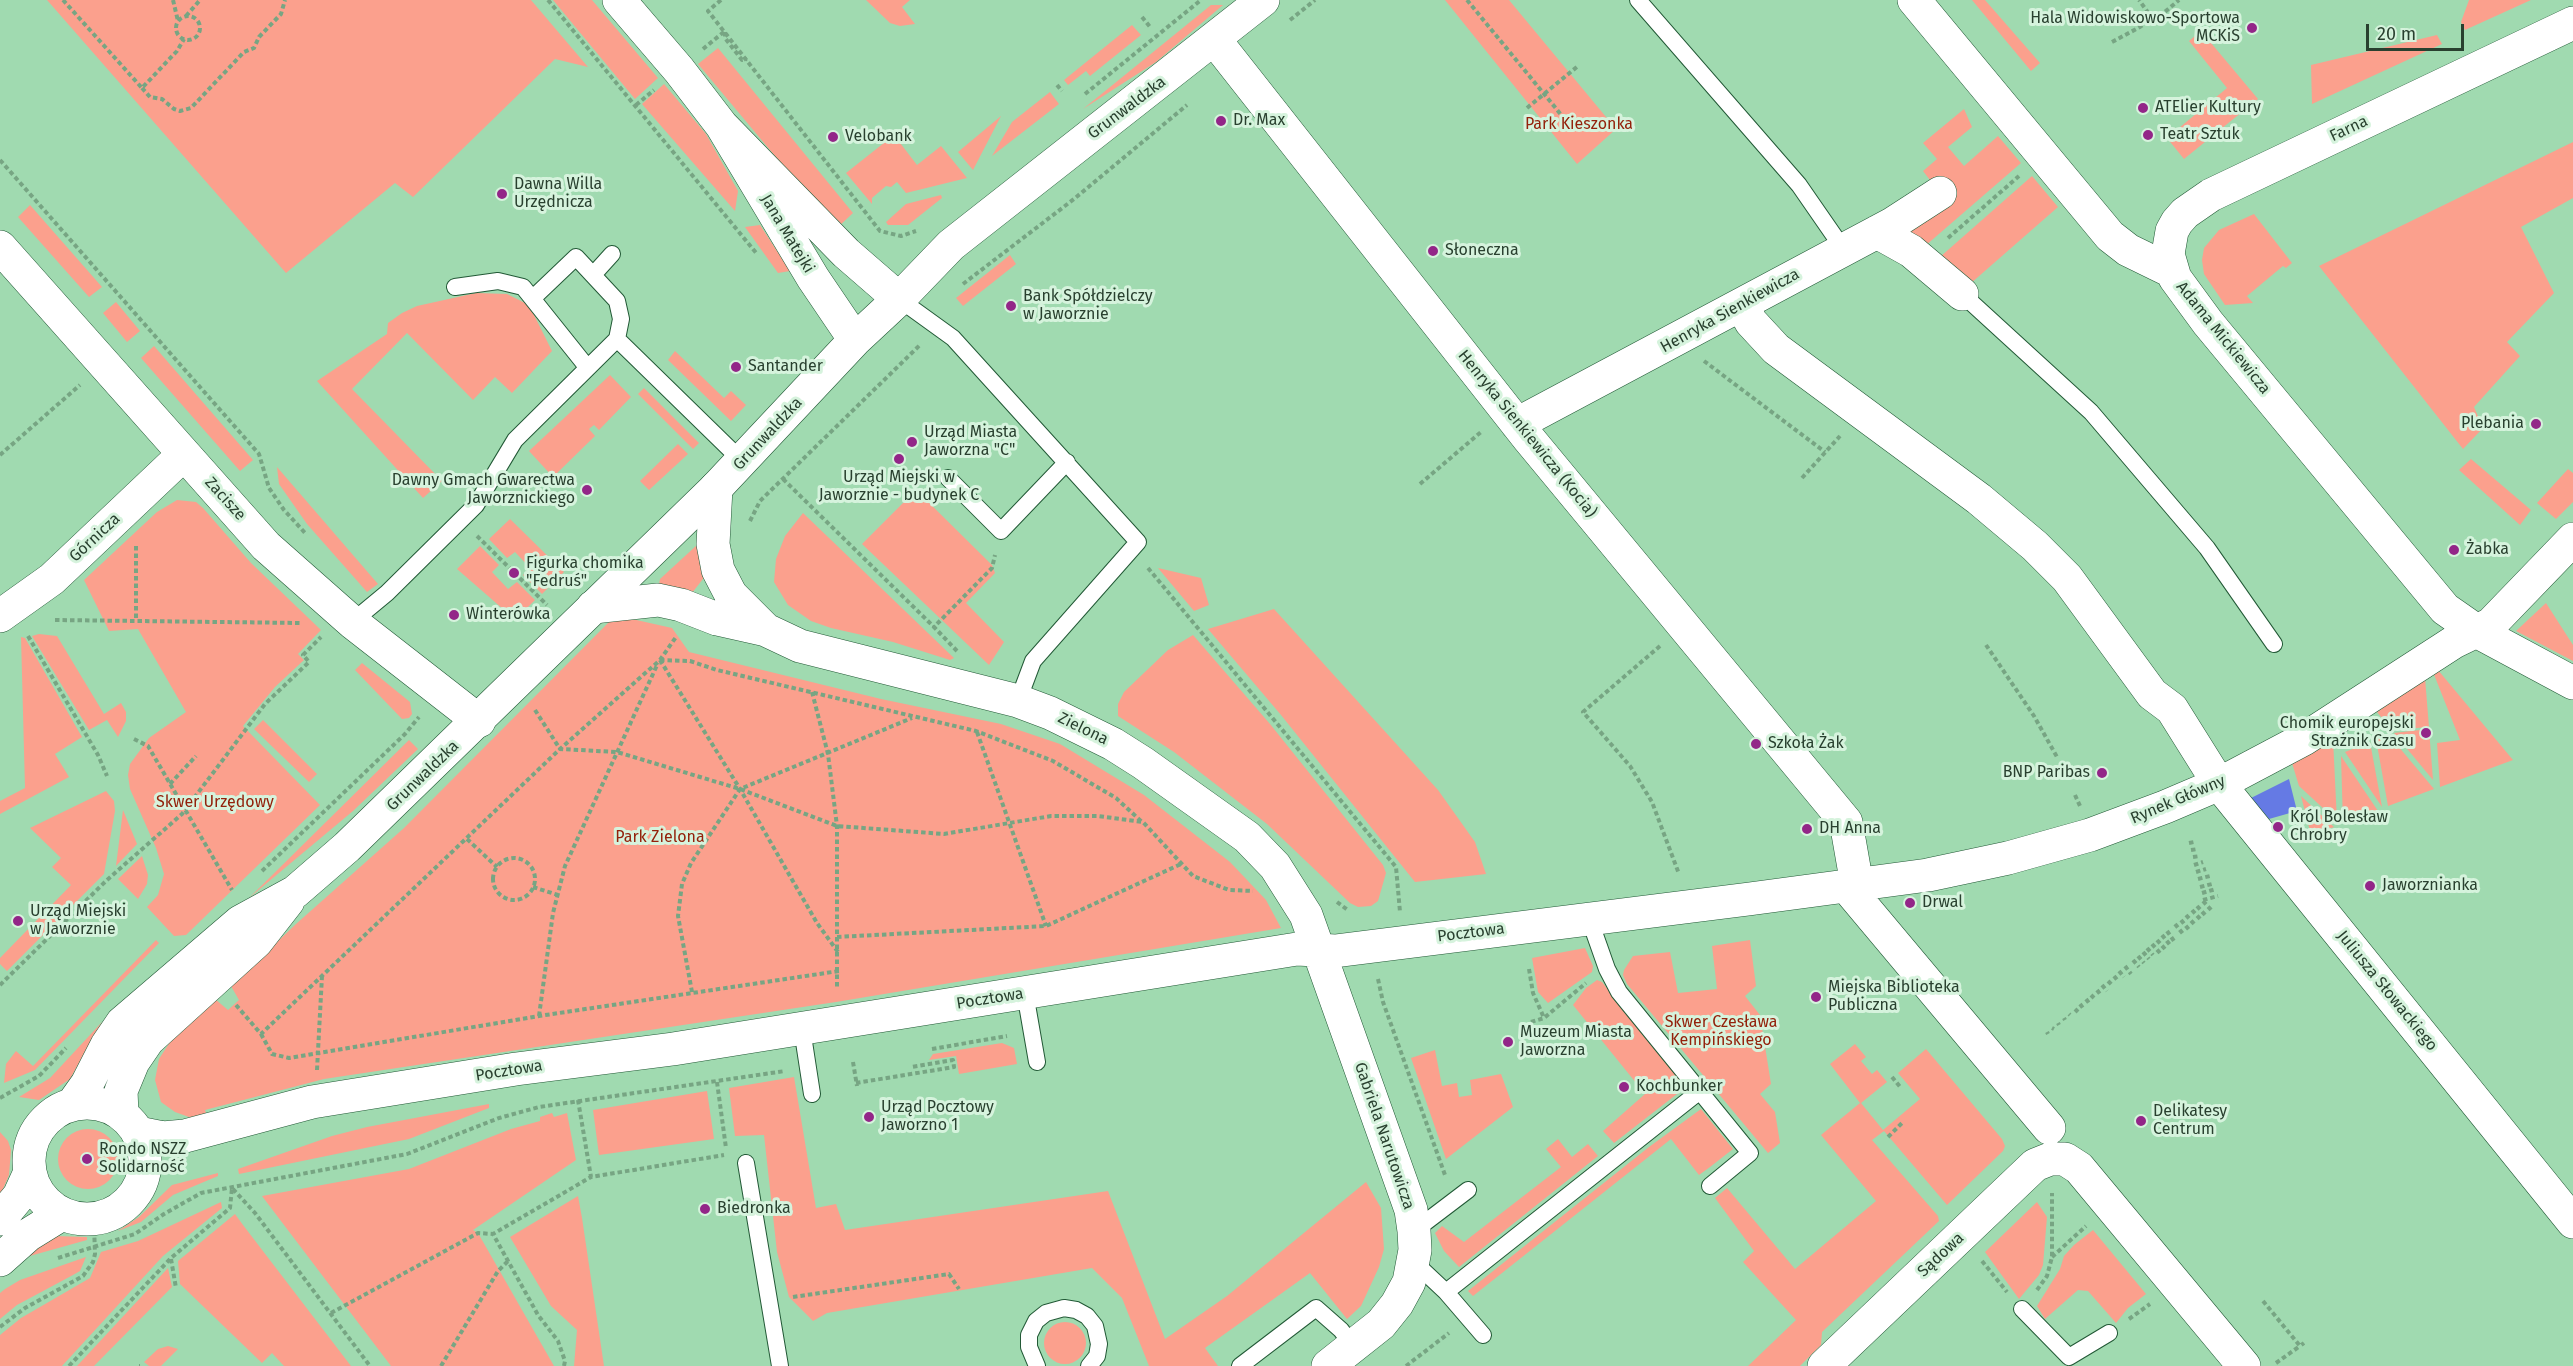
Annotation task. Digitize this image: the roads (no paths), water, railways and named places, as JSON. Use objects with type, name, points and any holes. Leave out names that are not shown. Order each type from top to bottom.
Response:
[{"type":"street","name":"Jana Matejki","points":[[619,0],[722,126],[846,253],[899,299]]},
{"type":"street","name":"Grunwaldzka","points":[[130,1124],[121,1090],[133,1062],[148,1040],[256,942],[295,892],[382,816],[716,488],[855,340],[899,299],[951,245],[1263,0]]},
{"type":"street","name":"Adama Mickiewicza","points":[[1914,0],[2115,241],[2150,262],[2171,271],[2208,323],[2435,597],[2454,616],[2478,632],[2573,683]]},
{"type":"street","name":"Farna","points":[[2171,271],[2168,254],[2172,231],[2185,213],[2202,200],[2573,24]]},
{"type":"street","name":"Henryka Sienkiewicza (Kocia)","points":[[1214,39],[1511,416],[1733,688],[1814,780],[1846,822],[1852,885]]},
{"type":"street","name":"Jana Matejki","points":[[722,126],[813,278],[855,340]]},
{"type":"street","name":"Henryka Sienkiewicza","points":[[1511,416],[1678,339],[1878,232],[1940,193]]},
{"type":"street","points":[[1878,232],[1922,260],[1962,294]]},
{"type":"street","name":"Zacisze","points":[[0,247],[340,626],[435,687],[478,721]]},
{"type":"street","name":"Juliusza Słowackiego","points":[[1742,305],[1751,322],[1776,350],[1979,499],[2050,560],[2087,603],[2152,694],[2172,710],[2211,771],[2573,1222]]},
{"type":"street","name":"Górnicza","points":[[12,623],[52,579],[184,454]]},
{"type":"street","name":"Zielona","points":[[716,488],[713,544],[718,570],[731,595],[766,630]]},
{"type":"street","name":"Rynek Główny","points":[[1852,885],[1951,870],[2035,851],[2117,826],[2211,771],[2304,739],[2454,642],[2491,624],[2573,539]]},
{"type":"street","name":"Zielona","points":[[593,607],[658,600],[766,630],[800,646],[1018,701],[1080,726],[1143,763],[1247,837],[1280,873],[1327,950]]},
{"type":"street","points":[[1852,885],[2049,1128]]},
{"type":"street","name":"Pocztowa","points":[[130,1124],[163,1138],[185,1136],[312,1102],[516,1069],[802,1029],[1297,949],[1327,950],[1401,942],[1852,885]]},
{"type":"street","name":"Grunwaldzka","points":[[72,1105],[87,1084],[107,1045],[122,1023],[240,922],[295,892]]},
{"type":"street","name":"Gabriela Narutowicza","points":[[1327,950],[1411,1210],[1413,1246],[1409,1282],[1397,1304],[1381,1324],[1328,1366]]},
{"type":"street","points":[[0,1260],[28,1235],[83,1227],[114,1213],[132,1199],[143,1179],[145,1156],[130,1124],[98,1104],[72,1105],[45,1120],[36,1132],[29,1152],[30,1172],[40,1197],[83,1227]]},
{"type":"street","name":"Sądowa","points":[[1824,1366],[2035,1165],[2050,1159],[2059,1172]]},
{"type":"street","points":[[2059,1172],[2079,1168],[2244,1366]]},
{"type":"street","points":[[0,1219],[19,1196],[30,1172]]},
{"type":"lane","points":[[1638,0],[1799,185],[1844,249]]},
{"type":"lane","points":[[592,275],[612,254]]},
{"type":"lane","points":[[340,626],[387,593],[476,505],[515,440],[617,339],[621,318],[617,301],[576,257],[533,298]]},
{"type":"lane","points":[[455,287],[498,281],[522,287],[587,367]]},
{"type":"lane","points":[[1962,294],[2091,412],[2207,548],[2274,644]]},
{"type":"lane","points":[[899,299],[954,338],[1138,542],[1033,661],[1018,701]]},
{"type":"lane","points":[[617,339],[742,461]]},
{"type":"lane","points":[[948,478],[1001,531],[1067,462]]},
{"type":"lane","points":[[1589,918],[1607,969],[1620,992],[1750,1153],[1710,1186]]},
{"type":"lane","points":[[1025,993],[1037,1062]]},
{"type":"lane","points":[[802,1029],[812,1094]]},
{"type":"lane","points":[[1446,1292],[1700,1091]]},
{"type":"lane","points":[[2049,1128],[2059,1172]]},
{"type":"lane","points":[[746,1163],[780,1366]]},
{"type":"lane","points":[[1468,1190],[1413,1246],[1446,1292],[1483,1335]]},
{"type":"lane","points":[[1037,1366],[1029,1347],[1029,1335],[1036,1321],[1046,1313],[1064,1308],[1076,1310],[1095,1326],[1099,1344],[1097,1356],[1089,1366]]},
{"type":"lane","points":[[1240,1366],[1316,1308],[1353,1346]]},
{"type":"lane","points":[[2022,1309],[2069,1357],[2109,1334]]},
{"type":"water","points":[[2289,779],[2297,811],[2269,819],[2251,798]]},
{"type":"place","name":"Hala Widowiskowo-Sportowa MCKiS","points":[[2252,28]]},
{"type":"place","name":"ATElier Kultury","points":[[2143,108]]},
{"type":"place","name":"Dr. Max","points":[[1221,121]]},
{"type":"place","name":"Teatr Sztuk","points":[[2148,135]]},
{"type":"place","name":"Velobank","points":[[833,137]]},
{"type":"place","name":"Dawna Willa Urzędnicza","points":[[502,194]]},
{"type":"place","name":"Słoneczna","points":[[1433,251]]},
{"type":"place","name":"Bank Spółdzielczy w Jaworznie","points":[[1011,306]]},
{"type":"place","name":"Santander","points":[[736,367]]},
{"type":"place","name":"Plebania","points":[[2536,424]]},
{"type":"place","name":"Urząd Miasta Jaworzna \"C\"","points":[[912,442]]},
{"type":"place","name":"Urząd Miejski w Jaworznie - budynek C","points":[[899,459]]},
{"type":"place","name":"Dawny Gmach Gwarectwa Jaworznickiego","points":[[587,490]]},
{"type":"place","name":"Żabka","points":[[2454,550]]},
{"type":"place","name":"Figurka chomika \"Fedruś\"","points":[[514,573]]},
{"type":"place","name":"Winterówka","points":[[454,615]]},
{"type":"place","name":"Chomik europejski Strażnik Czasu","points":[[2426,733]]},
{"type":"place","name":"Szkoła Żak","points":[[1756,744]]},
{"type":"place","name":"BNP Paribas","points":[[2102,773]]},
{"type":"place","name":"Król Bolesław Chrobry","points":[[2278,827]]},
{"type":"place","name":"DH Anna","points":[[1807,829]]},
{"type":"place","name":"Jaworznianka","points":[[2370,886]]},
{"type":"place","name":"Drwal","points":[[1910,903]]},
{"type":"place","name":"Urząd Miejski w Jaworznie","points":[[18,921]]},
{"type":"place","name":"Miejska Biblioteka Publiczna","points":[[1816,997]]},
{"type":"place","name":"Muzeum Miasta Jaworzna","points":[[1508,1042]]},
{"type":"place","name":"Kochbunker","points":[[1624,1087]]},
{"type":"place","name":"Urząd Pocztowy Jaworzno 1","points":[[869,1117]]},
{"type":"place","name":"Delikatesy Centrum","points":[[2141,1121]]},
{"type":"place","name":"Rondo NSZZ Solidarność","points":[[87,1159]]},
{"type":"place","name":"Biedronka","points":[[705,1209]]},
{"type":"park label","name":"Park Kieszonka","points":[[1579,125]]},
{"type":"park label","name":"Skwer Urzędowy","points":[[215,803]]},
{"type":"park label","name":"Park Zielona","points":[[660,838]]},
{"type":"park label","name":"Skwer Czesława Kempińskiego","points":[[1721,1032]]}]
